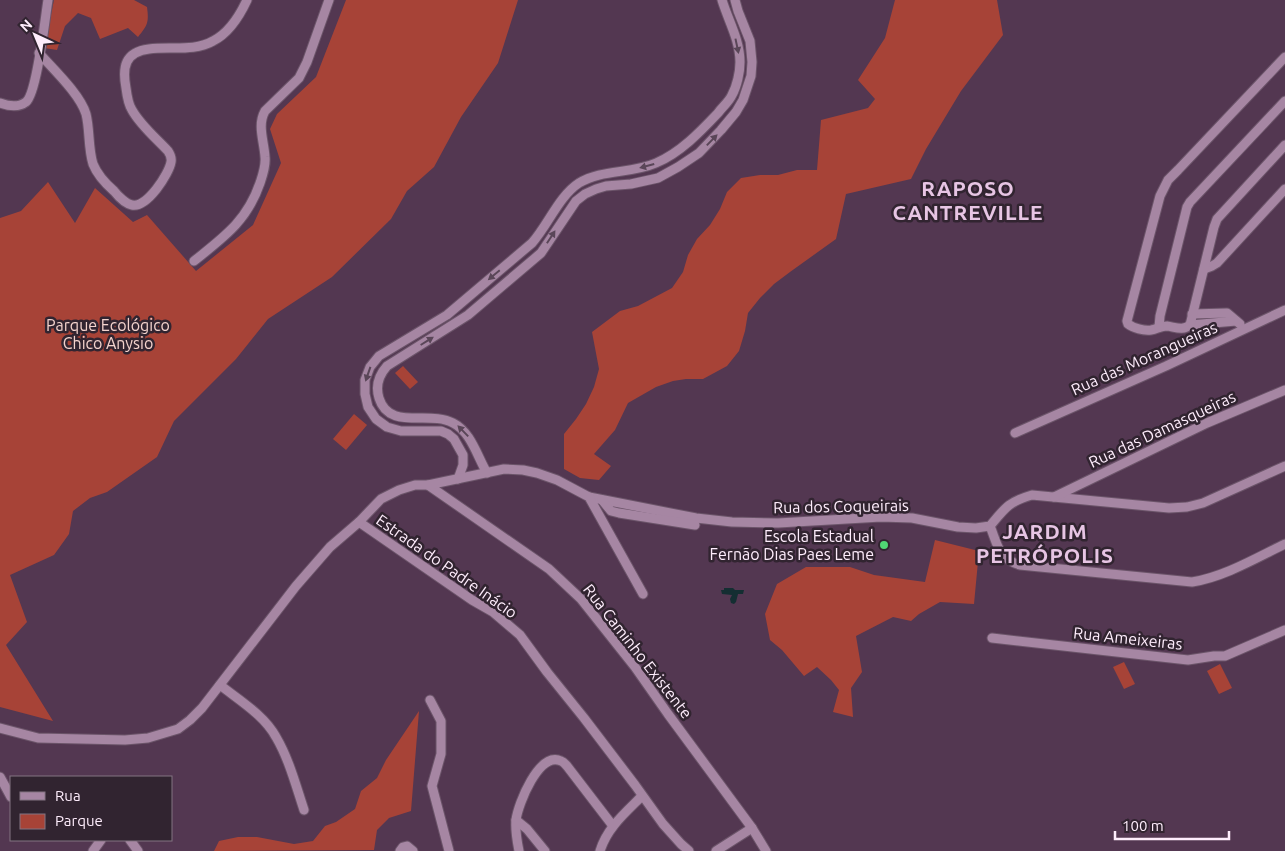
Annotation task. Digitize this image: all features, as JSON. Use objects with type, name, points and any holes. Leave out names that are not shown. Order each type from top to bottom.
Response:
[{"type":"street","points":[[0,103],[18,106],[26,102],[30,96],[35,82],[48,0]]},
{"type":"street","points":[[39,53],[78,100],[85,113],[93,164],[114,192],[131,205],[135,205],[157,190],[165,178],[171,163],[171,157],[168,151],[131,110],[124,78],[125,64],[130,56],[138,51],[198,47],[214,41],[230,27],[244,8],[247,0]]},
{"type":"street","points":[[194,261],[241,220],[257,193],[266,158],[261,129],[262,117],[265,111],[299,78],[307,62],[329,0]]},
{"type":"street","points":[[458,479],[464,455],[459,445],[448,434],[432,430],[401,431],[388,427],[376,418],[368,407],[364,394],[365,380],[370,367],[379,356],[447,315],[534,241],[566,194],[578,184],[591,177],[655,164],[692,140],[732,95],[737,81],[740,62],[738,44],[722,0]]},
{"type":"street","points":[[487,473],[470,439],[464,430],[454,423],[444,419],[403,418],[385,410],[377,392],[377,383],[381,373],[387,366],[468,315],[541,253],[576,201],[596,188],[631,184],[658,178],[699,153],[710,142],[736,112],[743,100],[751,76],[750,41],[735,0]]},
{"type":"street","points":[[1236,321],[1190,325],[1184,328],[1159,326],[1152,330],[1147,330],[1130,326],[1127,321],[1156,206],[1163,188],[1168,180],[1285,56]]},
{"type":"street","points":[[732,95],[743,100]]},
{"type":"street","points":[[1159,326],[1187,207],[1285,101]]},
{"type":"street","points":[[1190,325],[1216,219],[1285,145]]},
{"type":"street","points":[[1204,269],[1217,263],[1285,189]]},
{"type":"street","points":[[518,255],[526,265]]},
{"type":"street","name":"Rua das Morangueiras","points":[[1015,432],[1159,369],[1285,310]]},
{"type":"street","points":[[1192,314],[1227,312],[1246,329]]},
{"type":"street","points":[[1210,314],[1211,324]]},
{"type":"street","name":"Rua das Damasqueiras","points":[[1053,497],[1207,423],[1285,390]]},
{"type":"street","points":[[376,418],[385,410]]},
{"type":"street","points":[[463,465],[480,461]]},
{"type":"street","points":[[1285,466],[1203,503],[1187,507],[1169,508],[1032,495],[1017,499],[1005,507],[990,526],[1000,553],[1011,562],[1020,566],[1192,582],[1221,575],[1285,544]]},
{"type":"street","name":"Rua dos Coqueirais","points":[[359,522],[381,499],[399,490],[415,485],[428,486],[504,469],[538,473],[557,480],[589,497],[696,518],[732,522],[778,523],[881,517],[912,518],[976,528],[990,526]]},
{"type":"street","name":"Rua Caminho Existente","points":[[428,486],[549,570],[581,599],[635,666],[752,828],[766,851]]},
{"type":"street","points":[[589,497],[643,594]]},
{"type":"street","points":[[602,500],[611,511],[695,526]]},
{"type":"street","name":"Estrada do Padre Inácio","points":[[0,728],[38,738],[125,740],[148,738],[178,729],[190,720],[220,685],[296,586],[330,547],[359,522],[472,600],[493,612],[520,635],[663,824],[689,851]]},
{"type":"street","name":"Rua Ameixeiras","points":[[992,638],[1188,660],[1225,656],[1285,630]]},
{"type":"street","points":[[220,685],[252,710],[276,736],[304,810]]},
{"type":"street","points":[[430,700],[441,721],[441,754],[432,786],[449,851]]},
{"type":"street","points":[[519,851],[516,820],[521,802],[533,777],[541,766],[550,760],[560,760],[567,766],[613,826]]},
{"type":"street","points":[[0,777],[10,796]]},
{"type":"street","points":[[600,851],[603,841],[613,826],[642,796]]},
{"type":"street","points":[[516,820],[527,829],[545,851]]},
{"type":"street","points":[[716,851],[752,828]]},
{"type":"street","points":[[402,849],[408,846],[413,851]]},
{"type":"green space","points":[[54,0],[134,0],[147,7],[147,23],[138,37],[128,28],[100,39],[91,18],[78,13],[65,26],[57,50],[44,48]]},
{"type":"green space","name":"Parque Ecológico Chico Anysio","points":[[346,0],[518,0],[498,63],[461,117],[434,167],[407,191],[391,219],[332,277],[268,319],[236,359],[174,421],[157,457],[107,492],[90,498],[73,511],[69,534],[54,555],[10,575],[27,622],[6,645],[53,721],[0,707],[0,218],[21,211],[48,182],[75,223],[95,188],[133,222],[147,215],[196,271],[253,225],[281,163],[270,129],[277,114],[316,77]]},
{"type":"green space","points":[[895,0],[997,0],[1003,35],[961,91],[926,149],[911,179],[846,194],[836,239],[774,284],[760,298],[748,313],[739,351],[727,366],[703,379],[673,381],[656,387],[628,403],[615,430],[594,454],[611,466],[599,480],[580,478],[564,469],[564,434],[586,404],[594,387],[599,369],[592,332],[620,311],[638,306],[672,288],[683,272],[688,255],[697,239],[710,225],[720,209],[727,192],[741,178],[778,175],[797,170],[817,170],[821,120],[868,108],[875,99],[858,80],[885,38]]},
{"type":"green space","points":[[403,366],[418,382],[410,389],[395,373]]},
{"type":"green space","points":[[354,414],[367,425],[346,450],[333,439]]},
{"type":"green space","points":[[935,540],[979,551],[974,604],[940,602],[911,621],[893,617],[856,636],[862,672],[851,688],[853,717],[833,712],[839,690],[831,680],[817,667],[804,676],[782,650],[770,640],[765,614],[777,584],[806,567],[850,567],[874,575],[925,582]]},
{"type":"green space","points":[[1124,662],[1135,684],[1124,689],[1113,667]]},
{"type":"green space","points":[[1220,664],[1232,688],[1219,694],[1207,671]]},
{"type":"green space","points":[[419,711],[411,811],[389,818],[377,830],[374,850],[214,851],[219,841],[238,837],[257,837],[294,844],[313,841],[325,826],[336,822],[355,809],[361,791],[377,778],[386,760]]},
{"type":"shaded area","points":[[724,588],[744,590],[743,594],[738,594],[734,604],[731,603],[730,599],[732,595],[722,594],[721,590],[724,590]]},
{"type":"place","name":"Escola Estadual Fernão Dias Paes Leme","points":[[884,545]]},
{"type":"district","name":"RAPOSO CANTREVILLE","points":[[968,201]]},
{"type":"district","name":"JARDIM PETRÓPOLIS","points":[[1045,544]]}]
